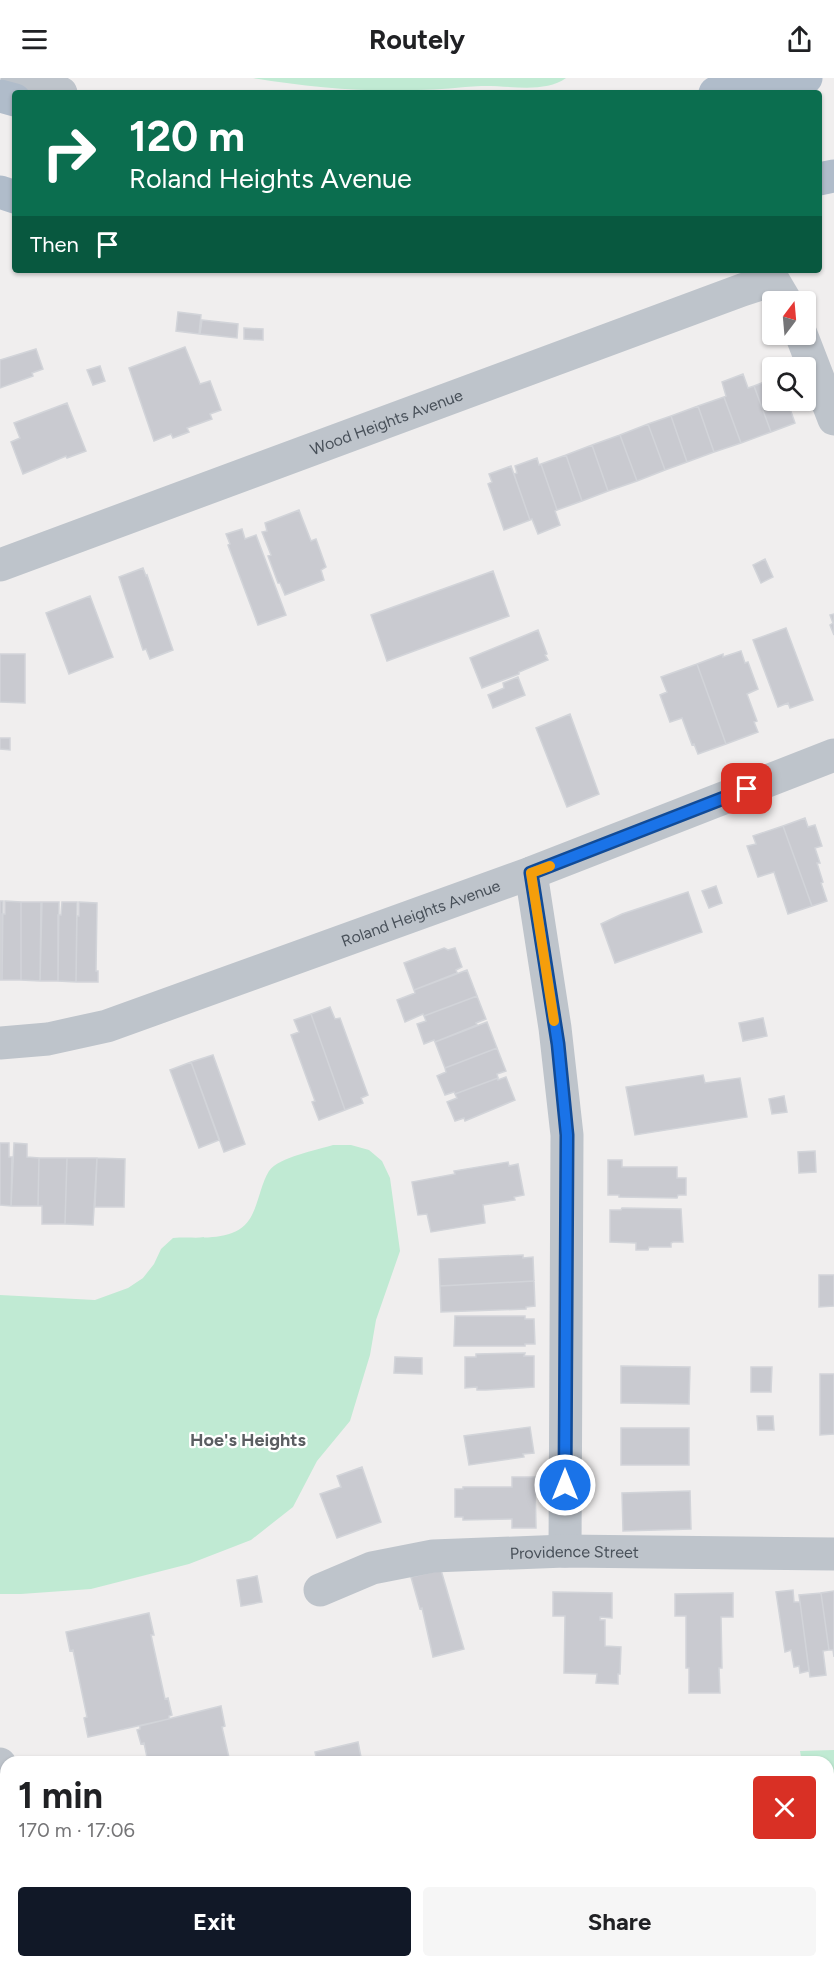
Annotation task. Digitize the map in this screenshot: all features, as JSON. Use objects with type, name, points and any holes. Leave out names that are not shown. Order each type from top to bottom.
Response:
[{"type":"main road","points":[[733,90],[806,78]]},
{"type":"street","points":[[17,78],[52,90]]},
{"type":"street","name":"Wood Heights Avenue","points":[[0,565],[695,306],[762,294]]},
{"type":"street","points":[[805,345],[834,419]]},
{"type":"street","name":"Roland Heights Avenue","points":[[0,1043],[48,1039],[107,1026],[531,873],[834,755]]},
{"type":"street","points":[[531,873],[557,1037],[567,1135],[565,1551]]},
{"type":"street","name":"Providence Street","points":[[320,1590],[372,1568],[433,1556],[565,1551],[834,1554]]},
{"type":"green space","points":[[253,78],[566,78],[547,86],[525,88],[481,86],[433,90],[376,90],[294,84]]},
{"type":"green space","points":[[333,1145],[351,1145],[369,1150],[382,1161],[390,1178],[400,1251],[376,1320],[370,1355],[350,1421],[317,1461],[293,1507],[251,1540],[189,1564],[91,1589],[0,1594],[0,1295],[95,1300],[128,1288],[143,1278],[154,1264],[161,1249],[173,1238],[217,1237],[237,1231],[246,1224],[252,1215],[266,1176],[274,1166],[289,1158]]},
{"type":"green space","points":[[834,1750],[834,1756],[801,1756],[800,1751]]},
{"type":"building","points":[[178,312],[201,315],[199,334],[176,331]]},
{"type":"building","points":[[202,320],[238,324],[237,338],[200,334]]},
{"type":"building","points":[[244,328],[263,329],[263,340],[244,339]]},
{"type":"building","points":[[185,347],[200,384],[210,381],[221,410],[210,414],[212,419],[187,428],[189,432],[173,438],[171,434],[154,441],[129,368]]},
{"type":"building","points":[[36,349],[43,369],[32,373],[33,376],[0,388],[0,360]]},
{"type":"building","points":[[100,366],[105,381],[93,385],[87,370]]},
{"type":"building","points":[[743,374],[748,388],[754,386],[771,432],[741,443],[724,397],[726,396],[722,382]]},
{"type":"building","points":[[762,383],[762,408],[754,386]]},
{"type":"building","points":[[724,397],[741,443],[714,452],[698,406]]},
{"type":"building","points":[[67,403],[86,451],[67,458],[66,456],[23,474],[11,442],[20,438],[14,423]]},
{"type":"building","points":[[698,406],[714,452],[687,462],[671,416]]},
{"type":"building","points":[[763,411],[791,411],[795,423],[771,432]]},
{"type":"building","points":[[671,416],[687,462],[665,470],[648,424]]},
{"type":"building","points":[[648,424],[665,470],[637,481],[620,435]]},
{"type":"building","points":[[620,435],[637,481],[608,491],[592,445]]},
{"type":"building","points":[[592,445],[608,491],[582,501],[566,455]]},
{"type":"building","points":[[566,455],[582,501],[557,510],[541,464]]},
{"type":"building","points":[[537,458],[557,510],[555,511],[560,525],[538,534],[532,519],[530,520],[514,474],[517,473],[515,466]]},
{"type":"building","points":[[511,466],[530,520],[504,530],[488,484],[492,482],[489,474]]},
{"type":"building","points":[[299,510],[311,541],[316,539],[326,567],[321,570],[324,580],[285,595],[268,556],[271,555],[262,532],[267,531],[265,523]]},
{"type":"building","points":[[242,529],[245,539],[256,535],[286,615],[258,625],[226,534]]},
{"type":"building","points":[[765,559],[773,577],[761,583],[753,565]]},
{"type":"building","points":[[143,568],[173,650],[150,659],[146,649],[143,650],[119,577]]},
{"type":"building","points":[[493,571],[509,616],[387,661],[371,615]]},
{"type":"building","points":[[90,596],[113,657],[69,674],[46,613]]},
{"type":"building","points":[[834,614],[834,635],[830,625],[833,623],[830,615]]},
{"type":"building","points":[[786,628],[813,700],[790,708],[788,703],[778,707],[753,640]]},
{"type":"building","points":[[538,630],[548,660],[482,688],[470,658]]},
{"type":"building","points":[[741,651],[745,663],[748,662],[758,689],[747,694],[757,721],[754,722],[758,732],[726,744],[697,664],[723,654],[723,657]]},
{"type":"building","points":[[0,654],[25,654],[25,703],[0,702]]},
{"type":"building","points":[[697,664],[726,744],[698,754],[694,744],[692,745],[682,718],[670,722],[660,695],[667,692],[661,677]]},
{"type":"building","points":[[518,677],[525,695],[493,708],[488,695],[504,688],[503,683]]},
{"type":"building","points":[[570,714],[599,794],[567,807],[536,728]]},
{"type":"building","points":[[0,738],[10,738],[10,750],[0,749]]},
{"type":"building","points":[[805,818],[808,827],[815,825],[822,846],[815,848],[820,863],[817,863],[823,882],[821,883],[827,901],[812,906],[783,826]]},
{"type":"building","points":[[783,826],[812,906],[788,914],[774,872],[758,877],[747,846],[756,844],[753,836]]},
{"type":"building","points":[[716,886],[722,903],[709,908],[702,891]]},
{"type":"building","points":[[688,892],[702,932],[615,963],[601,924],[622,914]]},
{"type":"building","points":[[0,901],[3,901],[2,980],[0,980]]},
{"type":"building","points":[[5,901],[21,902],[21,980],[2,980],[2,914],[5,914]]},
{"type":"building","points":[[21,902],[41,902],[40,981],[21,980]]},
{"type":"building","points":[[42,902],[59,902],[58,981],[40,981]]},
{"type":"building","points":[[62,902],[77,902],[76,982],[58,981],[58,915],[61,915]]},
{"type":"building","points":[[79,902],[97,903],[96,971],[98,971],[98,982],[76,982]]},
{"type":"building","points":[[444,948],[448,950],[455,948],[462,967],[456,970],[457,973],[414,990],[404,963]]},
{"type":"building","points":[[467,970],[477,996],[405,1022],[397,1000],[415,993],[414,990]]},
{"type":"building","points":[[477,996],[486,1019],[435,1042],[434,1040],[424,1044],[417,1024],[426,1021],[424,1016]]},
{"type":"building","points":[[330,1007],[335,1019],[340,1018],[368,1095],[361,1098],[363,1103],[345,1110],[311,1014]]},
{"type":"building","points":[[311,1014],[345,1110],[319,1120],[312,1102],[315,1101],[291,1035],[299,1032],[294,1020]]},
{"type":"building","points":[[763,1018],[767,1036],[743,1041],[739,1023]]},
{"type":"building","points":[[487,1022],[497,1048],[445,1068],[435,1042]]},
{"type":"building","points":[[497,1048],[506,1071],[497,1074],[498,1078],[455,1094],[454,1092],[445,1095],[437,1076],[446,1072],[445,1068]]},
{"type":"building","points":[[213,1055],[245,1144],[224,1152],[191,1062]]},
{"type":"building","points":[[191,1062],[219,1140],[199,1148],[170,1070]]},
{"type":"building","points":[[703,1075],[705,1083],[740,1078],[747,1117],[635,1135],[626,1087]]},
{"type":"building","points":[[506,1077],[515,1100],[465,1121],[464,1118],[455,1121],[447,1102],[457,1098],[455,1094]]},
{"type":"building","points":[[784,1096],[787,1112],[772,1114],[769,1099]]},
{"type":"building","points":[[0,1143],[9,1143],[9,1157],[12,1157],[11,1206],[0,1205]]},
{"type":"building","points":[[14,1143],[27,1144],[27,1157],[39,1158],[38,1206],[11,1206]]},
{"type":"building","points":[[815,1151],[816,1172],[799,1173],[798,1152]]},
{"type":"building","points":[[39,1158],[67,1158],[65,1224],[42,1224],[42,1206],[38,1206]]},
{"type":"building","points":[[67,1158],[97,1158],[93,1225],[65,1224]]},
{"type":"building","points":[[97,1158],[125,1159],[124,1207],[95,1207]]},
{"type":"building","points":[[608,1160],[622,1160],[622,1167],[677,1167],[677,1178],[686,1178],[686,1195],[678,1195],[677,1198],[608,1195]]},
{"type":"building","points":[[508,1162],[509,1166],[518,1164],[524,1195],[514,1197],[515,1200],[483,1205],[485,1223],[431,1232],[427,1214],[418,1215],[412,1182],[455,1174],[454,1171]]},
{"type":"building","points":[[622,1208],[681,1209],[683,1242],[673,1242],[671,1247],[649,1247],[648,1250],[636,1250],[636,1243],[610,1242],[610,1210],[621,1210]]},
{"type":"building","points":[[523,1255],[523,1258],[533,1257],[534,1281],[440,1286],[439,1259]]},
{"type":"building","points":[[819,1275],[834,1275],[834,1306],[819,1307]]},
{"type":"building","points":[[534,1281],[535,1306],[526,1307],[526,1309],[441,1312],[440,1286]]},
{"type":"building","points":[[455,1316],[525,1316],[525,1319],[534,1319],[535,1344],[454,1346]]},
{"type":"building","points":[[525,1353],[524,1356],[534,1356],[534,1387],[486,1390],[477,1390],[477,1387],[465,1388],[465,1357],[476,1357],[476,1354]]},
{"type":"building","points":[[395,1357],[422,1358],[422,1374],[394,1373]]},
{"type":"building","points":[[621,1366],[690,1367],[689,1404],[621,1403]]},
{"type":"building","points":[[751,1367],[772,1367],[771,1392],[751,1392]]},
{"type":"building","points":[[820,1374],[834,1374],[834,1434],[820,1435]]},
{"type":"building","points":[[757,1416],[773,1416],[774,1430],[758,1430]]},
{"type":"building","points":[[530,1427],[534,1453],[523,1454],[524,1457],[469,1465],[464,1436]]},
{"type":"building","points":[[621,1428],[689,1428],[689,1465],[621,1465]]},
{"type":"building","points":[[362,1467],[381,1522],[337,1538],[320,1494],[341,1487],[337,1476]]},
{"type":"building","points":[[512,1477],[535,1477],[536,1528],[512,1528],[512,1519],[463,1520],[463,1517],[455,1517],[455,1489],[512,1487]]},
{"type":"building","points":[[690,1491],[691,1529],[623,1531],[622,1493]]},
{"type":"building","points":[[441,1570],[464,1649],[433,1657],[422,1608],[420,1609],[411,1577]]},
{"type":"building","points":[[257,1576],[262,1602],[241,1606],[237,1580]]},
{"type":"building","points":[[793,1590],[794,1602],[800,1602],[809,1671],[800,1673],[799,1666],[794,1667],[791,1650],[785,1652],[776,1592]]},
{"type":"building","points":[[834,1591],[834,1657],[833,1650],[829,1650],[821,1593]]},
{"type":"building","points":[[553,1592],[612,1593],[612,1618],[600,1617],[600,1620],[605,1620],[605,1646],[621,1647],[618,1684],[596,1683],[597,1674],[564,1673],[565,1616],[553,1616]]},
{"type":"building","points":[[733,1593],[733,1617],[721,1617],[720,1693],[689,1693],[689,1668],[686,1668],[686,1616],[675,1616],[675,1594]]},
{"type":"building","points":[[821,1593],[829,1650],[823,1651],[826,1675],[810,1677],[799,1595]]},
{"type":"building","points":[[149,1613],[154,1635],[151,1635],[165,1699],[168,1698],[172,1715],[169,1719],[88,1737],[84,1718],[87,1717],[73,1650],[70,1651],[66,1632]]},
{"type":"building","points":[[221,1706],[225,1726],[222,1727],[229,1756],[147,1756],[144,1743],[141,1744],[137,1730],[140,1726]]},
{"type":"building","points":[[358,1742],[361,1756],[316,1756],[315,1752]]},
{"type":"slow traffic","points":[[550,866],[531,873],[554,1021]]},
{"type":"district","name":"Hoe's Heights","points":[[248,1440]]},
{"type":"route","points":[[565,1485],[567,1135],[558,1044],[531,873],[747,789]]}]
